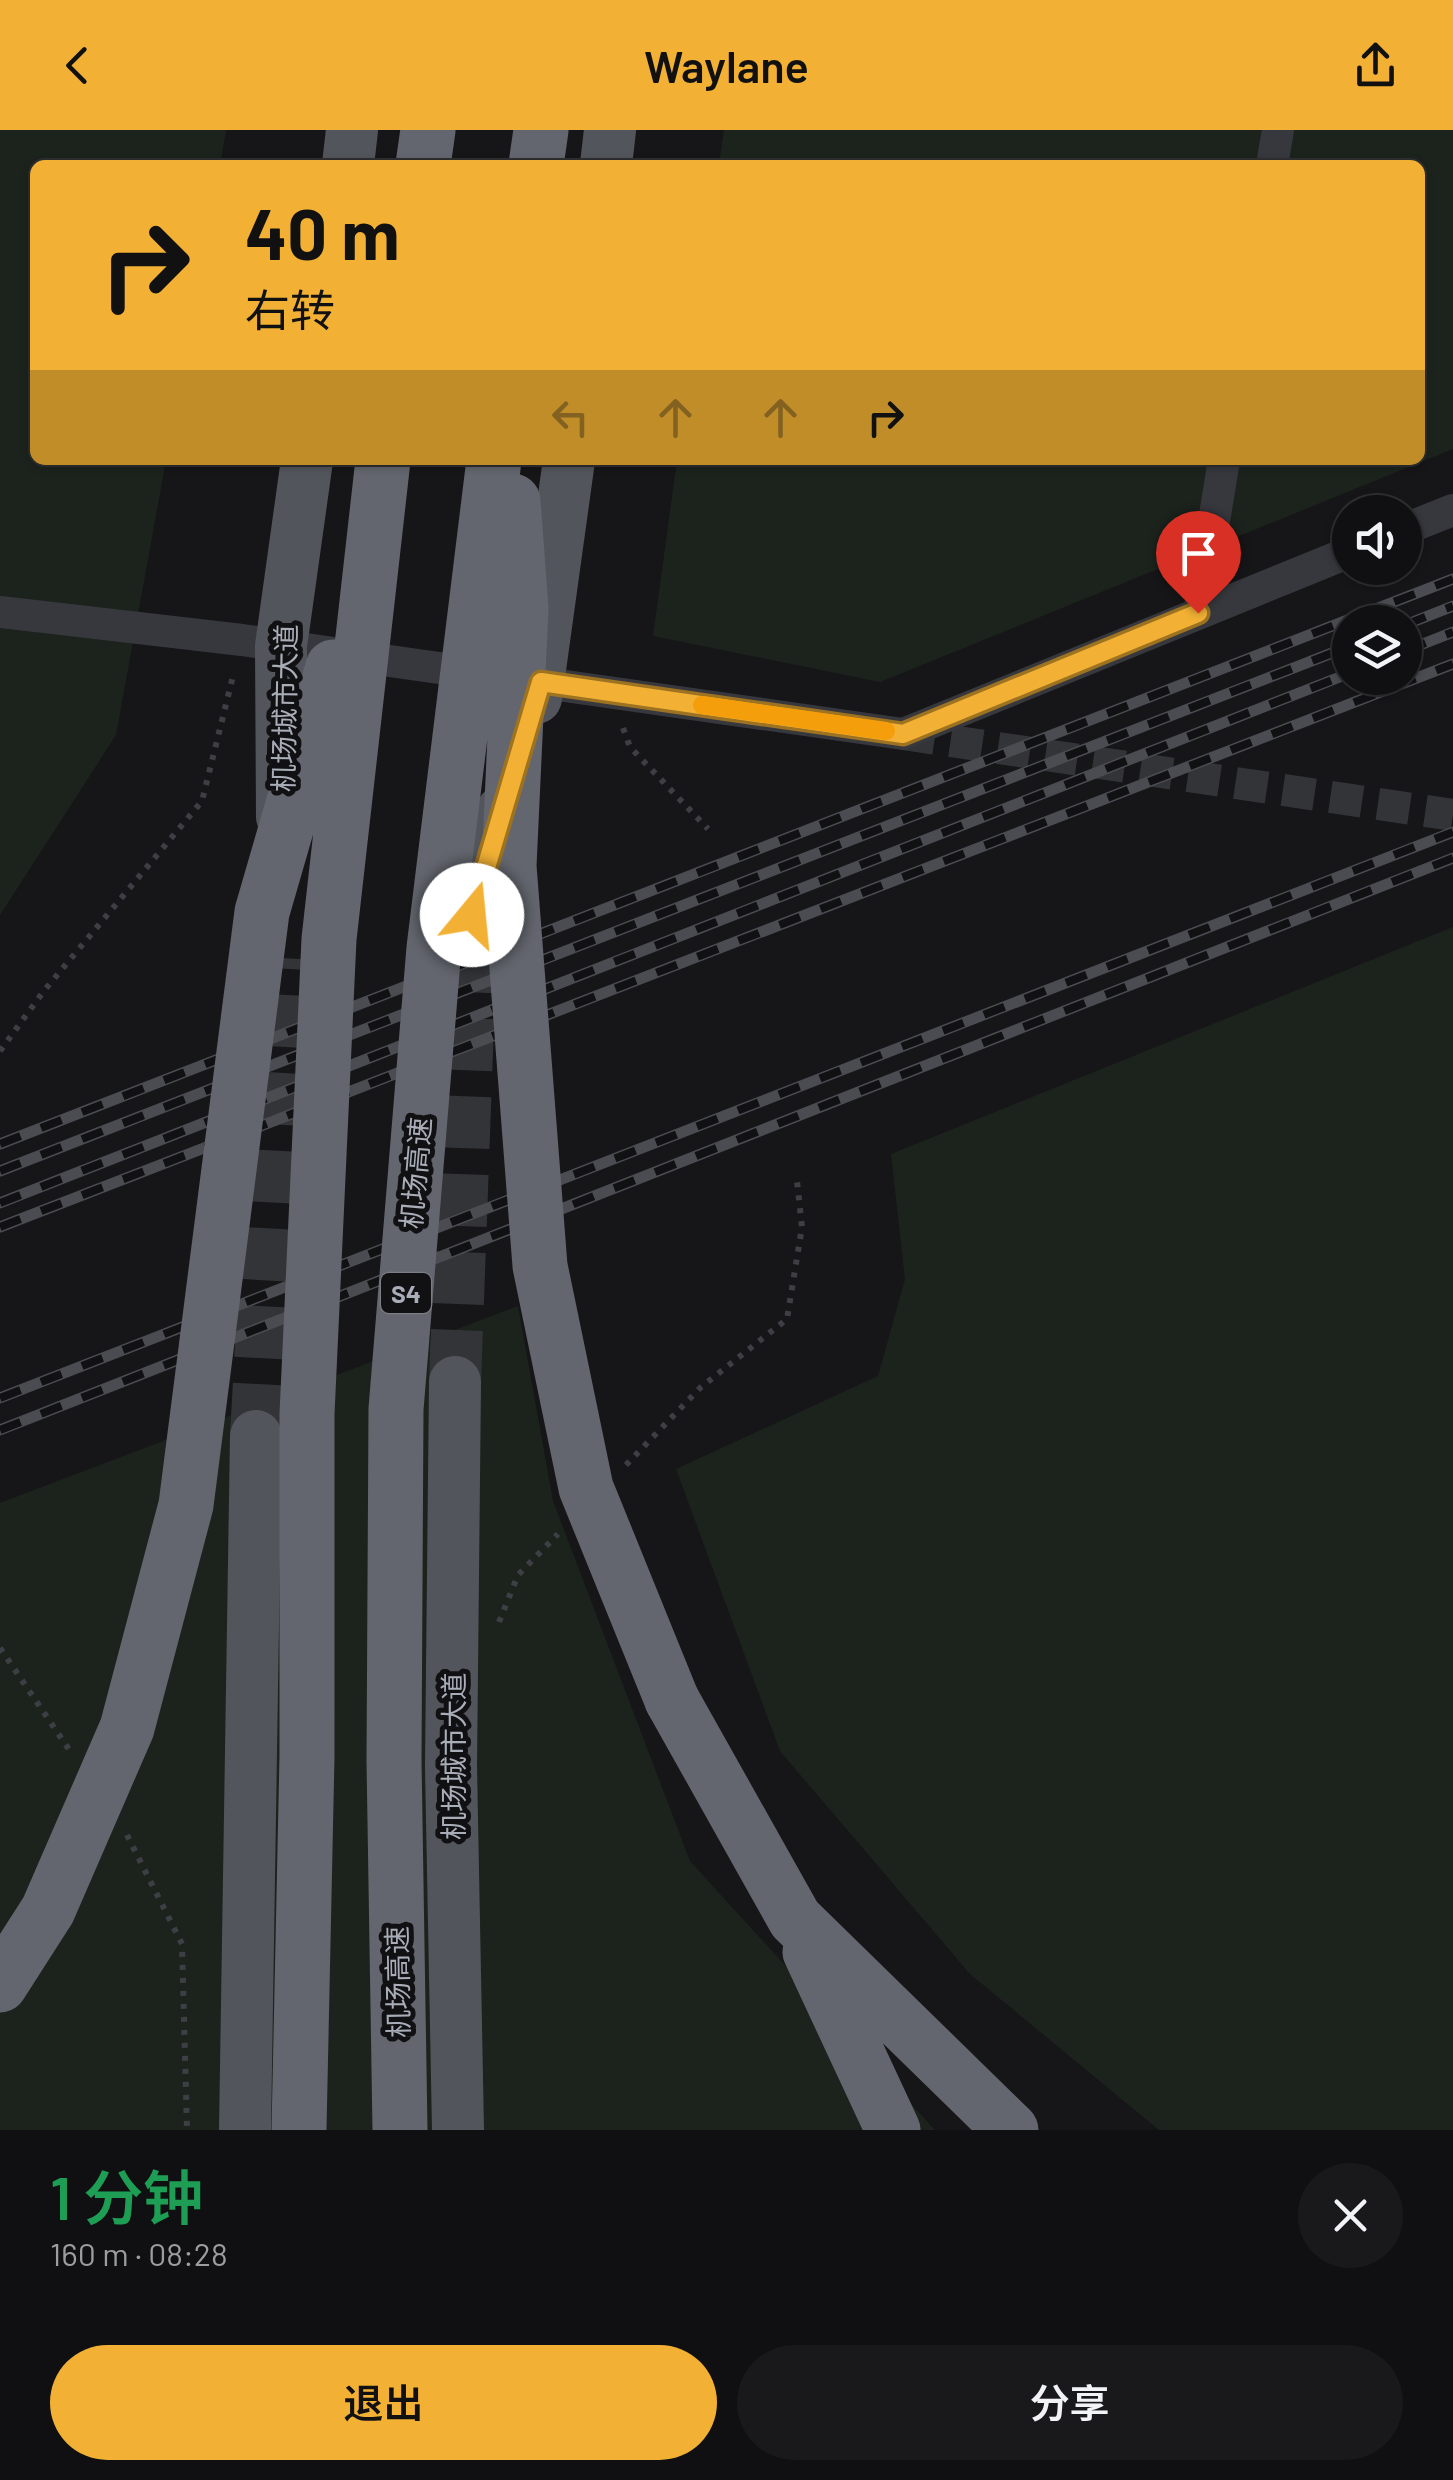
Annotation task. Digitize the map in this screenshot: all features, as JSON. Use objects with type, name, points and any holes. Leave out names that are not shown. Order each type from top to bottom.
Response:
[{"type":"highway","points":[[424,160],[428,130]]},
{"type":"highway","points":[[537,160],[541,130]]},
{"type":"highway","points":[[299,2130],[306,1756],[306,1414],[329,939],[382,465]]},
{"type":"highway","name":"机场高速","points":[[400,2130],[394,1760],[396,1408],[434,948],[493,465]]},
{"type":"highway","points":[[510,465],[521,608],[509,866],[540,1266],[586,1488],[672,1700],[795,1919],[894,2130]]},
{"type":"highway","points":[[0,1986],[48,1910],[128,1728],[186,1505],[262,912],[375,520]]},
{"type":"highway","points":[[795,1919],[1011,2130]]},
{"type":"main road","points":[[349,160],[352,130]]},
{"type":"main road","points":[[607,160],[610,130]]},
{"type":"main road","name":"机场城市大道","points":[[282,958],[262,643],[306,465]]},
{"type":"main road","points":[[472,915],[541,682],[568,465]]},
{"type":"main road","name":"机场城市大道","points":[[455,1382],[451,1767],[458,2130]]},
{"type":"main road","points":[[245,2130],[256,1436]]},
{"type":"street","points":[[1273,160],[1278,130]]},
{"type":"street","points":[[1198,613],[1223,465]]},
{"type":"street","points":[[1422,522],[1453,510]]},
{"type":"street","points":[[0,612],[262,643],[903,734],[1332,559]]},
{"type":"path","points":[[0,1051],[43,992],[202,801],[262,643]]},
{"type":"path","points":[[622,1468],[700,1388],[787,1319],[802,1227],[797,1181]]},
{"type":"path","points":[[496,1630],[518,1575],[570,1522]]},
{"type":"path","points":[[0,1648],[76,1761]]},
{"type":"path","points":[[120,1825],[182,1944],[187,2130]]},
{"type":"shaded area","points":[[0,130],[226,130],[221,160],[30,160],[30,465],[165,465],[116,735],[0,915]]},
{"type":"shaded area","points":[[724,130],[1453,130],[1453,449],[1425,460],[1425,160],[720,160]]},
{"type":"shaded area","points":[[676,465],[1414,465],[1332,495],[880,682],[653,636]]},
{"type":"shaded area","points":[[1453,927],[1453,2130],[1159,2130],[970,1974],[780,1751],[676,1469],[878,1376],[905,1279],[891,1154]]},
{"type":"shaded area","points":[[518,1306],[553,1501],[690,1861],[935,2130],[0,2130],[0,1503]]},
{"type":"tunnel","points":[[903,734],[1453,815]]},
{"type":"tunnel","points":[[455,1382],[472,915]]},
{"type":"tunnel","points":[[256,1436],[282,958]]},
{"type":"railway","points":[[0,1144],[1453,579]]},
{"type":"railway","points":[[1422,618],[1453,606]]},
{"type":"railway","points":[[1422,644],[1453,632]]},
{"type":"railway","points":[[0,1171],[1332,653]]},
{"type":"railway","points":[[0,1227],[1453,664]]},
{"type":"railway","points":[[0,1203],[1332,680]]},
{"type":"railway","points":[[0,1398],[1453,832]]},
{"type":"railway","points":[[0,1430],[1453,858]]},
{"type":"slow traffic","points":[[702,705],[886,731]]},
{"type":"route","points":[[472,915],[541,682],[903,734],[1198,613]]}]
